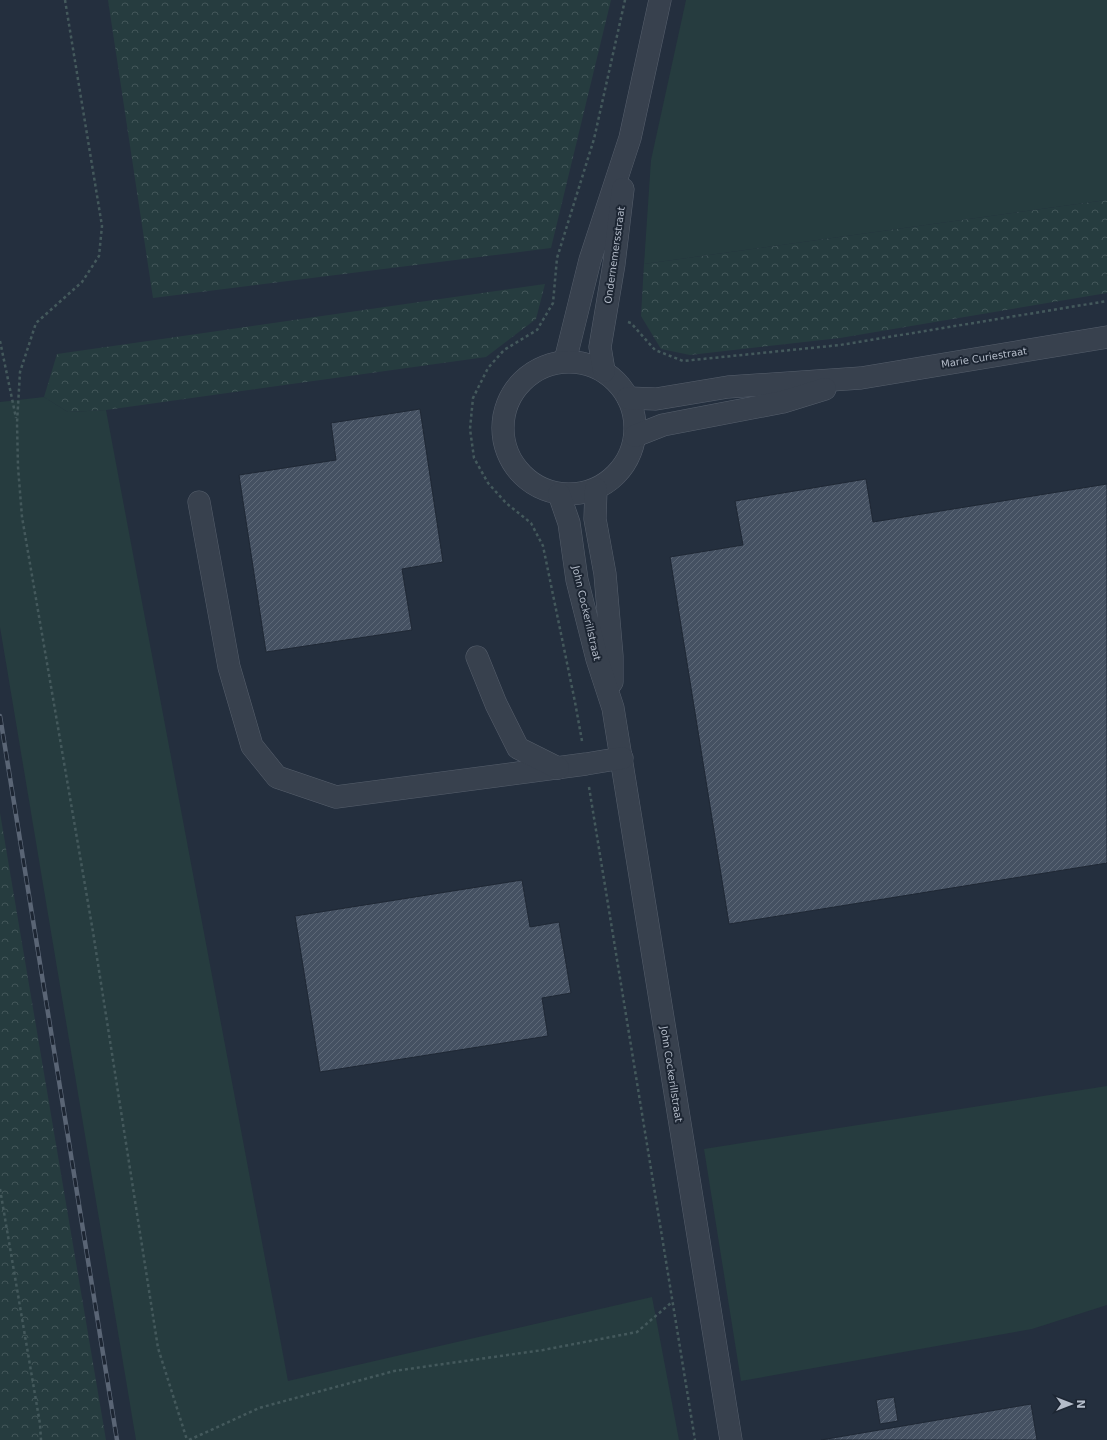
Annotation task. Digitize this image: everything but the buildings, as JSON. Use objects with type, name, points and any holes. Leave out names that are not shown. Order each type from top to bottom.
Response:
[{"type":"street","name":"Ondernemersstraat","points":[[604,371],[600,347],[614,264],[630,138],[660,0]]},
{"type":"street","name":"Ondernemersstraat","points":[[564,361],[590,260],[630,138]]},
{"type":"street","name":"Marie Curiestraat","points":[[861,378],[1107,337]]},
{"type":"street","points":[[564,361],[585,363],[604,371],[618,383],[628,398],[635,417],[635,436],[628,458],[615,476],[596,489],[578,494],[559,494],[538,487],[522,474],[509,457],[503,436],[504,414],[512,395],[525,378],[544,367],[564,361]]},
{"type":"street","points":[[628,398],[656,399],[728,387],[861,378]]},
{"type":"street","points":[[635,436],[663,425],[784,402],[861,378]]},
{"type":"street","name":"John Cockerillstraat","points":[[596,489],[595,519],[604,574],[612,656],[613,708]]},
{"type":"street","name":"John Cockerillstraat","points":[[559,494],[570,523],[577,580],[597,659],[613,708],[730,1440]]},
{"type":"street","points":[[199,502],[229,667],[252,746],[278,777],[336,797],[558,768],[622,758]]},
{"type":"street","points":[[477,657],[496,704],[518,748],[558,768]]},
{"type":"path","points":[[65,0],[102,226],[99,256],[82,282],[36,323],[20,372],[17,423],[18,467],[22,517],[94,940],[158,1348],[188,1440],[258,1408],[394,1371],[543,1350],[637,1332],[672,1302]]},
{"type":"path","points":[[605,316],[631,323],[655,350],[683,361],[840,345],[1107,301]]},
{"type":"path","points":[[553,303],[578,309]]},
{"type":"path","points":[[0,341],[17,423]]},
{"type":"path","points":[[0,1189],[40,1424],[41,1440]]},
{"type":"green space","points":[[108,0],[611,0],[551,248],[153,298]]},
{"type":"green space","points":[[686,0],[1107,0],[1107,200],[644,264],[651,160]]},
{"type":"green space","points":[[1107,200],[1107,293],[840,338],[690,355],[661,349],[641,316],[644,264]]},
{"type":"green space","points":[[545,284],[536,319],[486,357],[106,410],[68,412],[44,397],[57,354]]},
{"type":"green space","points":[[44,397],[68,412],[106,410],[288,1381],[652,1297],[679,1440],[136,1440],[0,627],[0,402]]},
{"type":"green space","points":[[0,813],[106,1440],[0,1440]]},
{"type":"green space","points":[[1107,1086],[1107,1305],[1032,1329],[741,1381],[704,1149]]},
{"type":"railway","points":[[0,716],[117,1440]]}]
